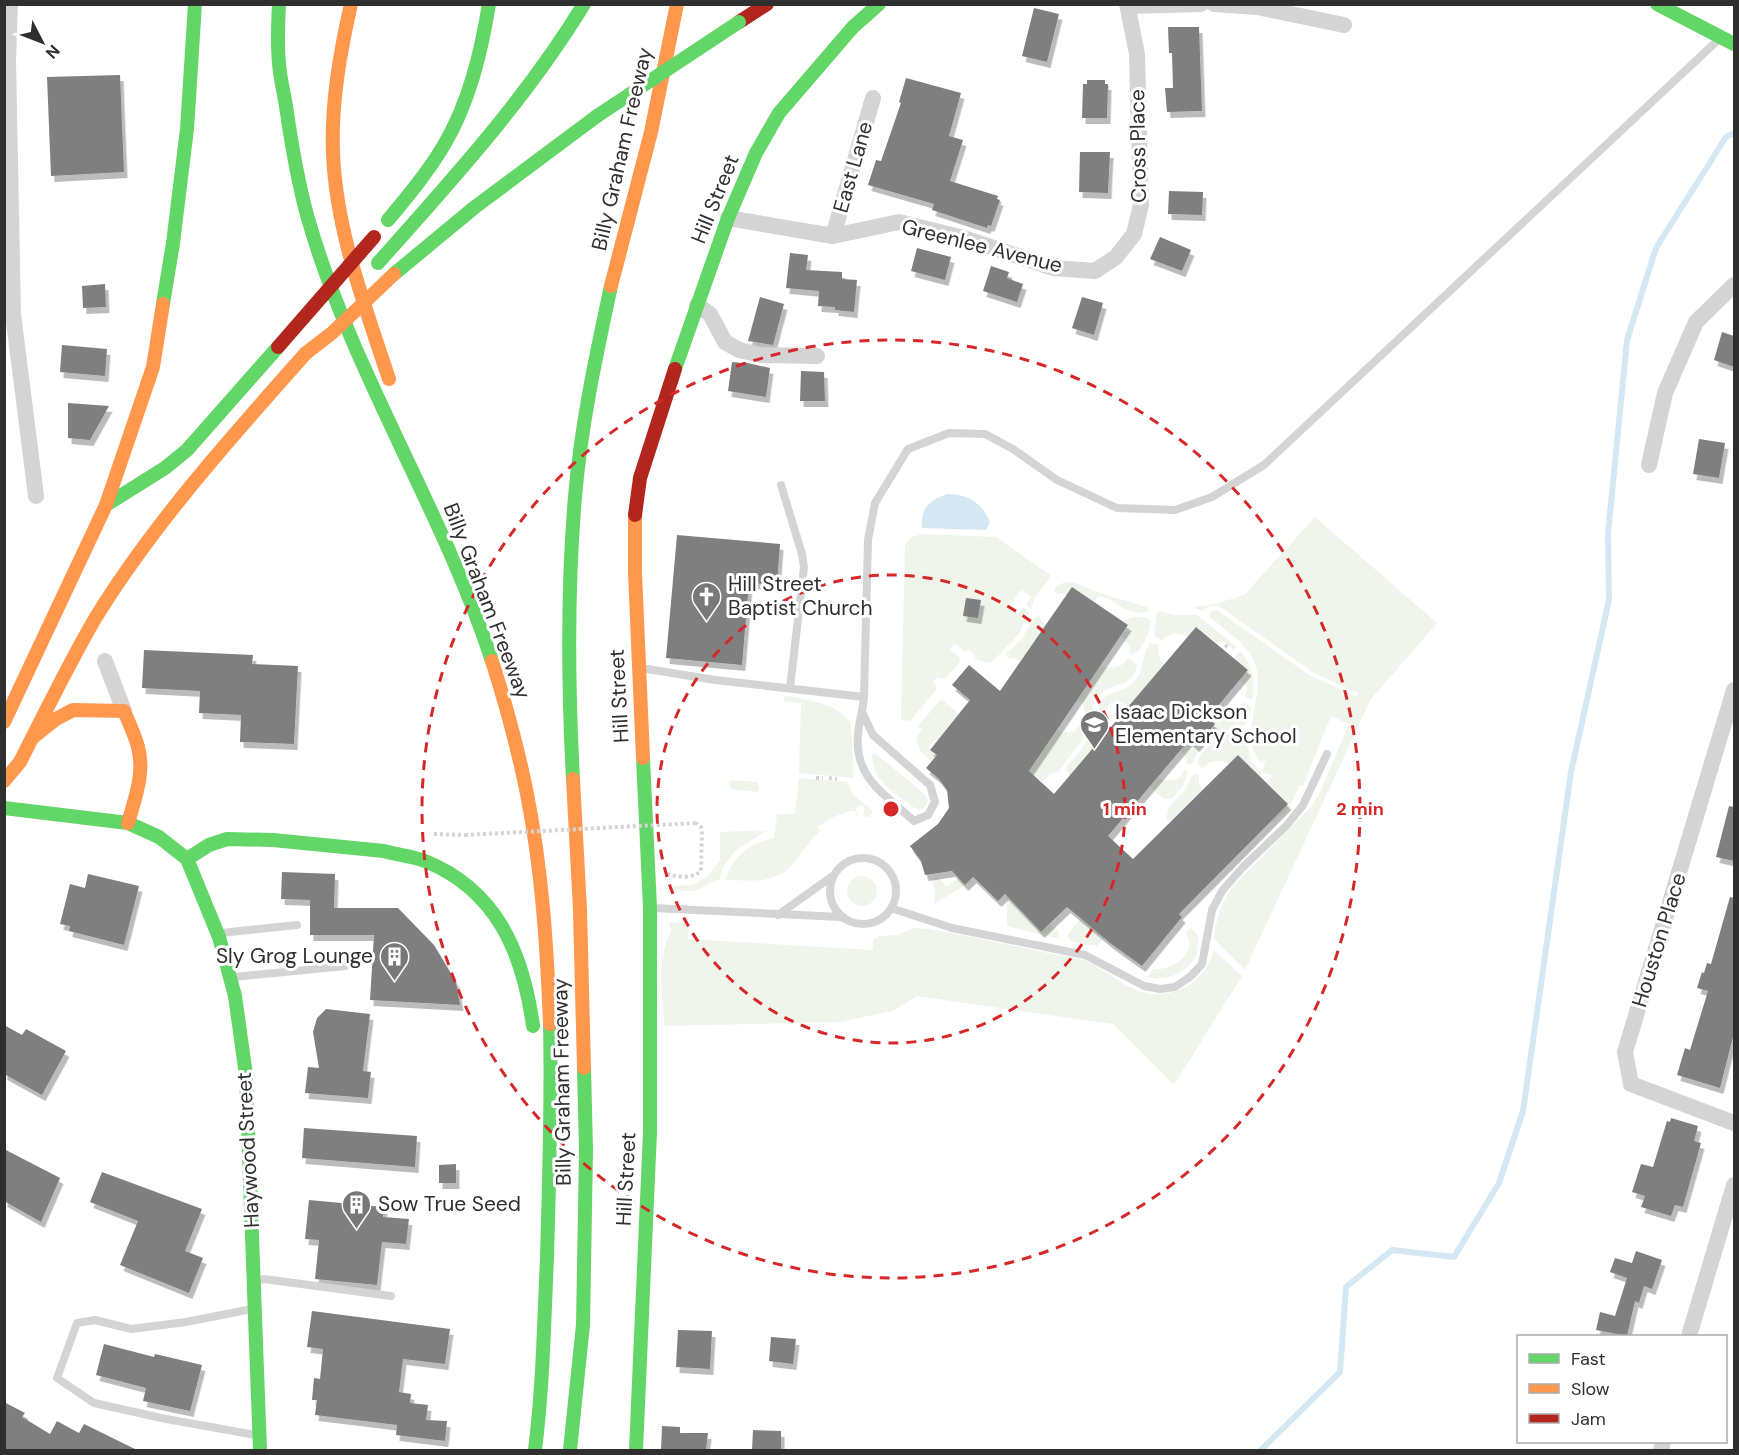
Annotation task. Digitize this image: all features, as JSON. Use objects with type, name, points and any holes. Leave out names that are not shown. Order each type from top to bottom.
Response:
[{"type":"main road","points":[[4,722],[106,505],[153,367],[187,129],[195,4]]},
{"type":"main road","name":"Billy Graham Freeway","points":[[279,4],[278,55],[296,171],[308,218],[364,368],[429,507],[484,640],[508,712],[530,809],[548,961],[550,1039],[542,1392],[536,1450]]},
{"type":"main road","points":[[351,4],[340,51],[333,155],[341,214],[355,271],[394,393]]},
{"type":"main road","points":[[106,505],[165,468],[187,450],[412,192],[438,154],[458,118],[472,81],[489,4]]},
{"type":"main road","points":[[306,353],[319,332],[471,157],[529,86],[584,4]]},
{"type":"main road","name":"Billy Graham Freeway","points":[[570,1450],[583,1325],[586,1150],[580,910],[570,715],[570,601],[575,497],[588,394],[611,285],[651,132],[677,4]]},
{"type":"main road","points":[[4,781],[20,762],[67,669],[97,616],[137,557],[217,453],[306,353],[332,333],[394,274],[475,207],[597,116],[767,4]]},
{"type":"main road","name":"Hill Street","points":[[636,1450],[650,1132],[650,908],[639,667],[635,515],[640,478],[656,424],[728,218],[756,153],[779,113],[854,27],[879,4]]},
{"type":"main road","points":[[1657,4],[1734,44]]},
{"type":"main road","points":[[651,132],[670,102],[685,45]]},
{"type":"main road","points":[[428,472],[432,482],[429,507]]},
{"type":"main road","points":[[32,738],[56,719],[73,710],[124,711],[140,752],[141,762],[141,774],[128,824]]},
{"type":"main road","points":[[4,808],[128,824],[147,830],[162,839],[177,849],[187,860],[209,845],[227,839],[273,840],[384,851],[423,861],[464,881],[488,904],[501,922],[523,970],[530,1000],[534,1036]]},
{"type":"main road","name":"Haywood Street","points":[[187,860],[218,933],[235,996],[246,1075],[260,1450]]},
{"type":"main road","points":[[537,1068],[549,1149]]},
{"type":"main road","points":[[586,1150],[597,1248]]},
{"type":"main road","points":[[593,1359],[597,1304]]},
{"type":"street","points":[[10,4],[8,61],[9,314],[36,496]]},
{"type":"street","points":[[1128,5],[1201,4]]},
{"type":"street","points":[[1214,4],[1257,7],[1344,25]]},
{"type":"street","name":"Cross Place","points":[[1095,271],[1116,257],[1134,234],[1141,205],[1137,54],[1128,5]]},
{"type":"street","name":"East Lane","points":[[833,236],[873,98]]},
{"type":"street","name":"Greenlee Avenue","points":[[728,218],[833,236],[899,222],[964,238],[1053,268],[1095,271]]},
{"type":"street","points":[[1649,465],[1665,393],[1696,322],[1734,285]]},
{"type":"street","points":[[697,305],[710,314],[725,342],[739,350],[761,355],[818,356]]},
{"type":"street","points":[[105,662],[124,711]]},
{"type":"street","name":"Houston Place","points":[[1734,690],[1625,1052],[1631,1084],[1734,1123]]},
{"type":"street","points":[[1689,1335],[1734,1185]]},
{"type":"lane","points":[[863,714],[873,735],[930,784],[935,802],[928,815],[914,821],[866,778],[858,758],[858,733],[863,714],[864,697],[870,531],[875,503],[908,449],[949,433],[985,434],[1013,449],[1057,480],[1117,508],[1174,510],[1212,497],[1264,465],[1720,38]]},
{"type":"lane","points":[[782,485],[804,567],[790,688]]},
{"type":"lane","points":[[639,667],[715,680],[864,697]]},
{"type":"lane","points":[[891,908],[952,928],[1085,956],[1144,986],[1160,989],[1175,987],[1191,976],[1202,964],[1212,910],[1222,891],[1242,868],[1287,825],[1303,805],[1327,754]]},
{"type":"lane","points":[[860,858],[870,858],[880,862],[888,869],[896,887],[896,898],[891,908],[884,917],[874,923],[851,922],[834,908],[830,897],[830,885],[834,875],[841,866],[860,858]]},
{"type":"lane","points":[[778,915],[834,875]]},
{"type":"lane","points":[[650,908],[841,916]]},
{"type":"lane","points":[[218,933],[297,925]]},
{"type":"lane","points":[[230,978],[346,966]]},
{"type":"lane","points":[[254,1281],[264,1279],[390,1296]]},
{"type":"lane","points":[[255,1308],[155,1327],[131,1329],[95,1320],[77,1323],[57,1378],[94,1403],[259,1436]]},
{"type":"path","points":[[816,778],[837,779]]},
{"type":"path","points":[[434,834],[465,835],[696,823],[702,833],[701,872],[684,877],[661,872]]},
{"type":"shaded area","points":[[1315,517],[1437,623],[1371,699],[1245,970],[1214,939],[1222,905],[1233,886],[1310,808],[1319,794],[1349,724],[1331,716],[1303,786],[1300,785],[1289,808],[1273,822],[1271,821],[1288,804],[1266,782],[1273,776],[1262,772],[1266,761],[1260,762],[1251,740],[1258,686],[1254,661],[1241,643],[1209,616],[1210,612],[1217,610],[1309,675],[1356,696],[1358,693],[1314,673],[1219,606],[1210,606],[1202,611],[1193,607],[1215,604],[1244,595]]},
{"type":"shaded area","points":[[922,534],[996,537],[1050,575],[1050,578],[1035,597],[1031,609],[1026,605],[1031,597],[1021,590],[1009,607],[1018,614],[1024,607],[1029,612],[1019,634],[991,663],[974,659],[976,656],[970,650],[964,651],[955,644],[950,650],[959,657],[960,662],[945,679],[937,677],[933,682],[936,690],[911,720],[906,721],[901,719],[905,544],[912,537]]},
{"type":"shaded area","points":[[1065,582],[1075,583],[1147,607],[1149,612],[1133,612],[1099,596],[1093,602],[1054,593],[1055,587]]},
{"type":"shaded area","points":[[1159,611],[1174,615],[1197,615],[1237,647],[1234,650],[1222,640],[1218,644],[1197,627],[1188,637],[1174,634],[1162,641],[1154,635]]},
{"type":"shaded area","points":[[1039,616],[1045,626],[1020,661],[1009,659],[1006,654],[1021,640],[1034,618]]},
{"type":"shaded area","points":[[1134,617],[1146,617],[1151,621],[1146,640],[1134,654],[1129,653],[1129,645],[1121,636],[1128,626],[1124,622]]},
{"type":"shaded area","points":[[1150,643],[1159,645],[1158,655],[1164,665],[1129,706],[1114,703],[1107,706],[1101,713],[1098,707],[1104,698],[1129,686],[1137,679]]},
{"type":"shaded area","points":[[1240,651],[1252,674],[1254,687],[1252,699],[1245,697],[1247,687],[1240,680],[1248,670],[1234,658]]},
{"type":"shaded area","points":[[1128,658],[1137,664],[1132,678],[1106,690],[1094,702],[1092,713],[1086,714],[1082,703],[1077,700],[1101,666],[1116,667]]},
{"type":"shaded area","points":[[786,696],[823,704],[841,712],[847,718],[851,725],[854,778],[799,773],[801,703],[784,702]]},
{"type":"shaded area","points":[[941,699],[959,714],[938,741],[935,739],[929,746],[929,749],[938,756],[944,772],[920,751],[916,738],[922,730],[918,726]]},
{"type":"shaded area","points":[[1243,702],[1251,708],[1245,725],[1212,736],[1192,764],[1187,765],[1187,758],[1180,750],[1190,740],[1197,745],[1214,724],[1208,718],[1216,708],[1227,713],[1237,709]]},
{"type":"shaded area","points":[[1100,718],[1102,730],[1106,734],[1070,776],[1065,769],[1088,740],[1096,719]]},
{"type":"shaded area","points":[[1084,720],[1090,723],[1083,739],[1058,772],[1050,774],[1042,782],[1029,771],[1057,730],[1074,732]]},
{"type":"shaded area","points":[[1243,731],[1247,735],[1250,759],[1261,772],[1261,777],[1238,755],[1229,764],[1214,761],[1202,769],[1198,764],[1198,759],[1212,743],[1229,734]]},
{"type":"shaded area","points":[[875,753],[926,795],[928,802],[924,808],[919,810],[913,807],[885,785],[873,764],[872,755]]},
{"type":"shaded area","points":[[1185,770],[1188,773],[1182,787],[1171,799],[1164,799],[1150,787],[1158,777],[1165,781],[1178,779]]},
{"type":"shaded area","points":[[1199,774],[1199,783],[1203,790],[1170,822],[1166,820],[1169,807],[1184,791],[1193,775]]},
{"type":"shaded area","points":[[799,778],[847,782],[854,796],[872,810],[872,814],[869,817],[863,816],[865,808],[862,805],[856,810],[858,816],[855,811],[851,811],[833,817],[817,827],[820,831],[792,865],[777,876],[752,881],[725,880],[737,857],[757,843],[774,838],[777,814],[795,814]]},
{"type":"shaded area","points":[[731,780],[758,782],[759,790],[757,792],[731,789],[728,783]]},
{"type":"shaded area","points":[[768,830],[736,850],[723,867],[720,879],[693,891],[670,889],[671,886],[693,885],[707,877],[720,860],[720,832]]},
{"type":"shaded area","points":[[862,876],[872,881],[877,891],[872,901],[862,906],[852,901],[847,891],[852,881]]},
{"type":"shaded area","points":[[936,876],[947,886],[959,878],[965,885],[934,904],[935,891],[932,881]]},
{"type":"shaded area","points":[[1007,896],[1041,932],[1050,924],[1059,932],[1059,936],[1056,938],[1007,926]]},
{"type":"shaded area","points":[[1081,918],[1104,938],[1097,946],[1072,942],[1068,938],[1068,934]]},
{"type":"shaded area","points":[[669,923],[689,925],[688,939],[873,950],[873,940],[879,936],[897,935],[913,928],[930,929],[1079,959],[1136,990],[1146,993],[1167,993],[1186,987],[1200,976],[1214,950],[1242,976],[1174,1085],[1113,1024],[917,996],[893,1011],[839,1022],[664,1026],[662,965],[663,953],[671,931]]},
{"type":"shaded area","points":[[1190,928],[1197,934],[1198,944],[1192,962],[1177,974],[1157,978],[1147,977],[1154,969],[1169,967],[1182,959],[1189,947],[1186,933]]},
{"type":"water","points":[[948,494],[955,494],[974,501],[987,515],[990,522],[986,530],[922,528],[927,505]]},
{"type":"building","points":[[1034,8],[1059,14],[1047,62],[1022,56]]},
{"type":"building","points":[[1168,27],[1199,27],[1202,111],[1167,112],[1165,88],[1173,88],[1172,53],[1169,53]]},
{"type":"building","points":[[120,75],[124,172],[51,176],[47,77]]},
{"type":"building","points":[[906,78],[961,93],[949,136],[963,140],[950,181],[998,196],[997,199],[1000,200],[991,226],[988,225],[987,228],[932,210],[934,204],[868,185],[876,160],[881,161],[901,103],[899,102]]},
{"type":"building","points":[[1087,80],[1105,80],[1105,84],[1108,84],[1107,118],[1082,118],[1083,84],[1087,84]]},
{"type":"building","points":[[1080,152],[1110,152],[1108,193],[1079,192]]},
{"type":"building","points":[[1169,191],[1203,192],[1202,215],[1168,214]]},
{"type":"building","points":[[1160,237],[1191,250],[1182,271],[1150,259]]},
{"type":"building","points":[[917,248],[951,257],[945,280],[911,271]]},
{"type":"building","points":[[790,253],[808,255],[806,270],[842,272],[842,279],[857,280],[854,312],[835,310],[835,307],[818,306],[819,291],[786,288]]},
{"type":"building","points":[[991,266],[1009,272],[1007,278],[1023,284],[1017,302],[983,291]]},
{"type":"building","points":[[105,284],[106,307],[83,308],[82,286]]},
{"type":"building","points":[[760,297],[784,304],[773,345],[748,341]]},
{"type":"building","points":[[1082,297],[1103,303],[1094,335],[1072,328]]},
{"type":"building","points":[[1722,332],[1734,336],[1734,367],[1714,360]]},
{"type":"building","points":[[62,345],[107,349],[105,376],[60,372]]},
{"type":"building","points":[[732,362],[770,368],[766,397],[728,391]]},
{"type":"building","points":[[801,371],[824,372],[825,401],[800,401]]},
{"type":"building","points":[[68,403],[109,406],[90,440],[68,438]]},
{"type":"building","points":[[1699,439],[1725,443],[1719,478],[1693,474]]},
{"type":"building","name":"Hill Street Baptist Church","points":[[677,535],[780,544],[777,585],[749,583],[742,665],[666,658]]},
{"type":"building","name":"Isaac Dickson Elementary School","points":[[1072,587],[1128,625],[1029,771],[1054,794],[1196,627],[1248,670],[1208,718],[1215,724],[1196,746],[1189,740],[1108,836],[1133,859],[1238,755],[1288,804],[1179,914],[1182,917],[1142,966],[1067,907],[1041,932],[1005,894],[998,901],[973,877],[965,885],[952,871],[925,875],[921,861],[910,846],[938,824],[949,808],[947,790],[926,768],[937,755],[930,750],[970,700],[952,685],[969,665],[1000,691]]},
{"type":"building","points":[[966,598],[981,600],[978,618],[963,616]]},
{"type":"building","points":[[144,650],[253,655],[252,664],[298,666],[294,744],[240,742],[241,715],[199,713],[200,691],[142,688]]},
{"type":"building","points":[[1729,806],[1734,807],[1734,861],[1716,857]]},
{"type":"building","points":[[282,872],[335,874],[334,908],[398,908],[434,945],[456,982],[460,1005],[370,1000],[374,935],[310,935],[310,900],[281,899]]},
{"type":"building","points":[[88,874],[139,886],[124,945],[69,931],[70,926],[60,924],[70,884],[85,888]]},
{"type":"building","points":[[1730,897],[1734,898],[1734,1033],[1720,1088],[1677,1075],[1685,1048],[1690,1050],[1708,991],[1697,988],[1707,963],[1711,964]]},
{"type":"building","points":[[326,1009],[370,1014],[363,1071],[371,1072],[368,1098],[305,1093],[308,1067],[319,1068],[313,1032],[317,1018]]},
{"type":"building","points":[[4,1025],[22,1035],[26,1029],[66,1051],[42,1095],[4,1074]]},
{"type":"building","points":[[1671,1118],[1698,1126],[1694,1141],[1701,1143],[1683,1207],[1675,1205],[1671,1216],[1641,1207],[1645,1196],[1632,1192],[1641,1164],[1653,1167],[1667,1121],[1670,1122]]},
{"type":"building","points":[[304,1128],[417,1136],[415,1167],[302,1158]]},
{"type":"building","points":[[4,1149],[60,1178],[41,1222],[4,1201]]},
{"type":"building","points":[[456,1164],[456,1183],[439,1183],[439,1165]]},
{"type":"building","points":[[102,1172],[202,1209],[185,1251],[203,1258],[189,1293],[120,1265],[138,1221],[90,1202]]},
{"type":"building","points":[[309,1200],[384,1207],[383,1217],[409,1219],[406,1244],[382,1242],[377,1285],[315,1279],[319,1240],[305,1239]]},
{"type":"building","points":[[1636,1251],[1662,1260],[1652,1289],[1644,1286],[1639,1303],[1635,1301],[1627,1335],[1596,1330],[1600,1312],[1615,1316],[1627,1278],[1610,1272],[1615,1258],[1632,1263]]},
{"type":"building","points":[[312,1311],[450,1329],[445,1364],[403,1359],[399,1392],[411,1394],[410,1403],[428,1405],[426,1420],[447,1421],[445,1441],[396,1435],[397,1425],[315,1415],[317,1400],[312,1400],[314,1378],[320,1379],[323,1349],[307,1347]]},
{"type":"building","points":[[678,1330],[712,1331],[710,1369],[676,1367]]},
{"type":"building","points":[[771,1337],[796,1339],[793,1364],[769,1361]]},
{"type":"building","points":[[104,1344],[154,1357],[155,1354],[202,1365],[190,1411],[143,1401],[146,1388],[96,1375]]},
{"type":"building","points":[[4,1402],[25,1413],[22,1417],[50,1434],[57,1421],[79,1433],[84,1424],[137,1450],[4,1450]]},
{"type":"building","points":[[662,1426],[680,1427],[680,1433],[708,1433],[706,1450],[661,1450]]},
{"type":"building","points":[[753,1430],[781,1431],[781,1450],[752,1450]]},
{"type":"waterway","points":[[1261,1450],[1340,1372],[1346,1287],[1392,1250],[1454,1257],[1499,1183],[1523,1111],[1571,772],[1609,600],[1608,534],[1627,340],[1656,248],[1726,137],[1734,133]]},
{"type":"traffic: fast","points":[[163,304],[187,129],[195,4]]},
{"type":"traffic: fast","points":[[279,4],[280,69],[293,152],[307,215],[347,329],[448,549],[472,604],[492,661]]},
{"type":"traffic: fast","points":[[388,220],[431,165],[453,129],[473,77],[489,4]]},
{"type":"traffic: fast","points":[[378,263],[513,106],[562,39],[584,4]]},
{"type":"traffic: fast","points":[[675,369],[728,218],[756,153],[779,113],[853,27],[879,4]]},
{"type":"traffic: fast","points":[[1657,4],[1734,44]]},
{"type":"traffic: fast","points":[[597,116],[739,22]]},
{"type":"traffic: fast","points":[[394,274],[475,207],[597,116]]},
{"type":"traffic: fast","points":[[573,779],[569,638],[575,497],[585,417],[611,286]]},
{"type":"traffic: fast","points":[[106,505],[165,468],[187,450],[278,347]]},
{"type":"traffic: fast","points":[[636,1450],[650,1132],[650,908],[643,758]]},
{"type":"traffic: fast","points":[[4,808],[128,823],[159,837],[187,859],[209,845],[227,839],[273,840],[384,851]]},
{"type":"traffic: fast","points":[[384,851],[420,859],[450,873],[471,889],[488,907],[502,927],[513,949],[522,974],[533,1026]]},
{"type":"traffic: fast","points":[[187,859],[219,937],[235,996],[246,1075],[260,1450]]},
{"type":"traffic: fast","points":[[535,1450],[542,1378],[547,1258],[550,1024]]},
{"type":"traffic: fast","points":[[570,1450],[583,1325],[586,1150],[584,1068]]},
{"type":"traffic: slow","points":[[351,4],[335,97],[333,134],[335,182],[353,268],[389,379]]},
{"type":"traffic: slow","points":[[611,286],[651,132],[677,4]]},
{"type":"traffic: slow","points":[[306,353],[332,333],[394,274]]},
{"type":"traffic: slow","points":[[106,505],[153,367],[163,304]]},
{"type":"traffic: slow","points":[[32,738],[96,617],[143,548],[195,480],[306,353]]},
{"type":"traffic: slow","points":[[4,722],[106,505]]},
{"type":"traffic: slow","points":[[635,515],[635,572],[643,758]]},
{"type":"traffic: slow","points":[[492,661],[516,744],[532,823],[543,909],[550,1024]]},
{"type":"traffic: slow","points":[[4,781],[20,762],[32,738],[56,719],[73,710],[124,711],[137,742],[140,757],[138,785],[128,823]]},
{"type":"traffic: slow","points":[[573,779],[580,910],[584,1068]]},
{"type":"traffic: jam","points":[[739,22],[767,4]]},
{"type":"traffic: jam","points":[[278,347],[374,237]]},
{"type":"traffic: jam","points":[[635,515],[640,478],[675,369]]},
{"type":"place","name":"Hill Street Baptist Church","points":[[707,622]]},
{"type":"place","name":"Isaac Dickson Elementary School","points":[[1094,750]]},
{"type":"place","name":"Sly Grog Lounge","points":[[394,982]]},
{"type":"place","name":"Sow True Seed","points":[[357,1230]]}]
